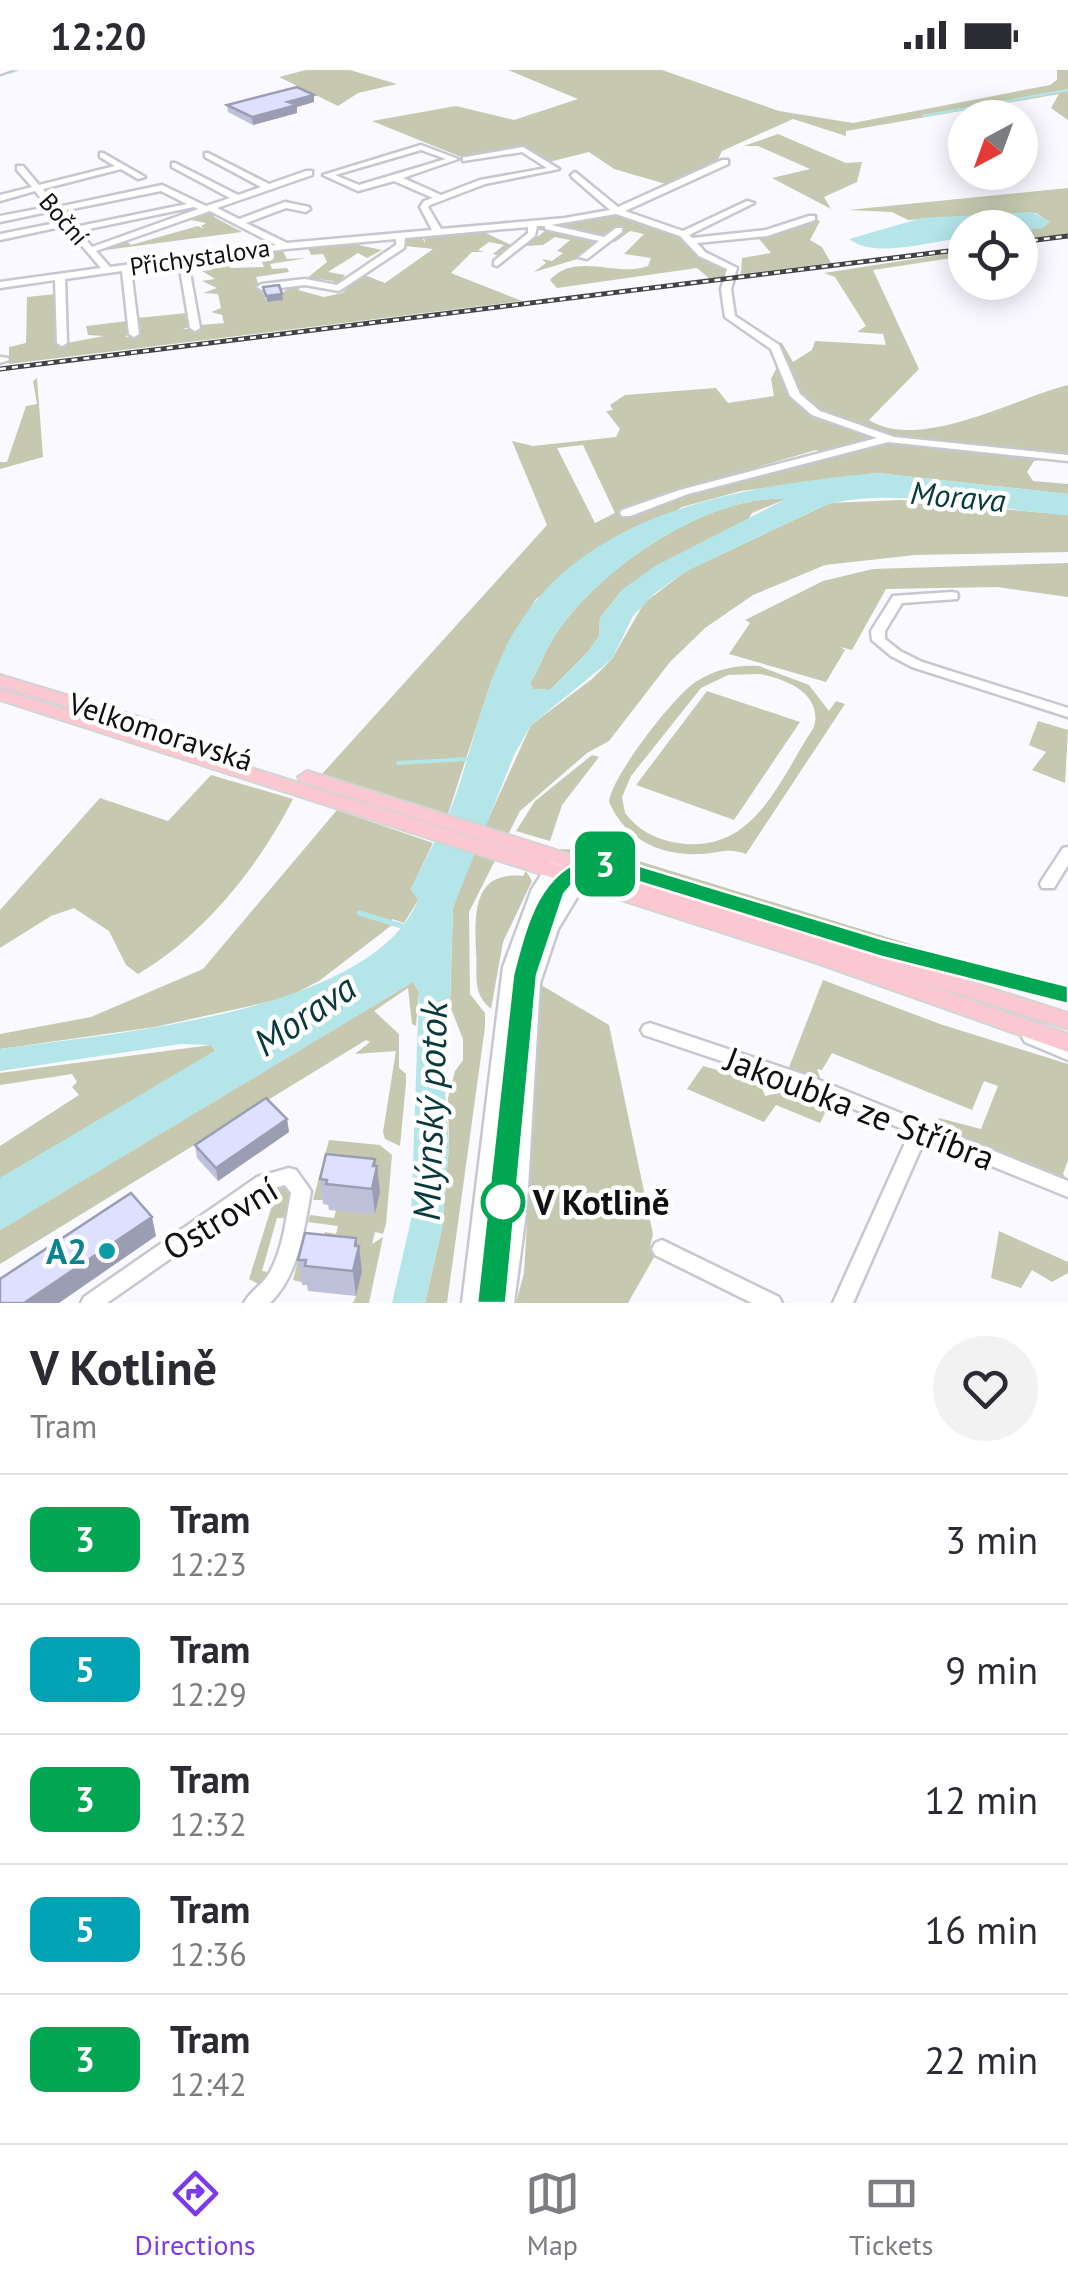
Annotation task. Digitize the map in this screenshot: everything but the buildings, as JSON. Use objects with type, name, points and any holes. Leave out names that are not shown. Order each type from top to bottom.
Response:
[{"type":"main road","name":"Velkomoravská","points":[[0,680],[317,786]]},
{"type":"main road","name":"Velkomoravská","points":[[0,694],[317,786]]},
{"type":"main road","points":[[317,786],[1068,1021]]},
{"type":"main road","points":[[584,872],[1068,1042]]},
{"type":"street","points":[[0,72],[8,70]]},
{"type":"street","points":[[395,178],[454,159],[420,147],[327,175],[358,188],[395,178],[440,198]]},
{"type":"street","points":[[439,234],[424,206],[483,182],[555,169],[524,149],[466,159]]},
{"type":"street","points":[[104,155],[141,177]]},
{"type":"street","points":[[208,155],[268,187]]},
{"type":"street","name":"Přichystalova","points":[[0,285],[286,246],[538,225],[617,210],[725,162]]},
{"type":"street","points":[[174,165],[236,198]]},
{"type":"street","points":[[0,198],[122,166]]},
{"type":"street","name":"Boční","points":[[20,168],[107,270]]},
{"type":"street","points":[[91,250],[309,173]]},
{"type":"street","points":[[575,176],[617,210],[687,238],[702,254],[733,269],[726,290],[730,317],[777,350],[801,404],[834,431],[1062,458]]},
{"type":"street","points":[[0,219],[162,188],[286,246]]},
{"type":"street","points":[[687,238],[750,203],[747,200]]},
{"type":"street","points":[[0,237],[193,205]]},
{"type":"street","points":[[240,222],[282,206],[306,209]]},
{"type":"street","points":[[687,238],[766,233],[812,218]]},
{"type":"street","points":[[497,263],[538,225]]},
{"type":"street","name":"Přichystalova","points":[[538,225],[605,240]]},
{"type":"street","points":[[584,257],[618,230]]},
{"type":"street","name":"Přichystalova","points":[[262,287],[305,282],[338,288],[401,246],[400,237]]},
{"type":"street","points":[[183,260],[195,328]]},
{"type":"street","points":[[126,268],[134,334]]},
{"type":"street","points":[[60,277],[62,343]]},
{"type":"street","points":[[832,452],[834,431]]},
{"type":"street","points":[[626,514],[684,492],[888,439]]},
{"type":"street","points":[[952,596],[900,598],[878,631],[878,640],[894,652],[975,685],[1067,710]]},
{"type":"street","points":[[1048,884],[1068,852]]},
{"type":"street","points":[[472,1303],[511,967],[556,863]]},
{"type":"street","points":[[504,1303],[517,1205],[532,983],[546,939],[584,872]]},
{"type":"street","points":[[966,1008],[1068,1053]]},
{"type":"street","name":"Jakoubka ze Stříbra","points":[[650,1030],[808,1083],[1068,1190]]},
{"type":"street","points":[[843,1303],[921,1128]]},
{"type":"street","name":"Ostrovní","points":[[91,1303],[264,1183],[290,1176],[298,1183],[300,1196],[280,1274],[263,1301]]},
{"type":"street","points":[[662,1249],[772,1303]]},
{"type":"green space","points":[[306,70],[350,70],[397,84],[358,93],[338,106],[279,77]]},
{"type":"green space","points":[[508,70],[662,70],[779,111],[853,123],[948,105],[948,113],[846,131],[846,136],[793,119],[722,151],[716,164],[669,185],[614,169],[589,152],[545,163],[523,149],[466,159],[372,121],[456,106],[514,120],[578,99]]},
{"type":"green space","points":[[1057,70],[1068,70],[1068,120],[1051,108],[1059,94],[1024,100],[972,100],[1050,85],[1057,80]]},
{"type":"green space","points":[[778,134],[846,163],[862,162],[857,182],[824,197],[831,209],[772,178],[810,169],[758,146],[744,146]]},
{"type":"green space","points":[[1068,188],[1068,236],[1038,240],[1038,226],[1050,222],[1038,214],[1038,210],[948,210],[948,218],[908,220],[892,212],[848,210]]},
{"type":"green space","points":[[215,212],[214,217],[242,232],[98,251],[125,239],[131,245],[198,226],[204,229],[201,226],[206,223],[186,219]]},
{"type":"green space","points":[[615,212],[679,234],[697,254],[730,270],[728,276],[710,279],[697,268],[557,288],[550,280],[572,267],[648,266],[651,258],[624,254],[644,234],[630,231],[615,242],[550,226]]},
{"type":"green space","points":[[814,219],[820,221],[810,240],[822,247],[831,263],[741,274],[742,258],[771,253],[759,239]]},
{"type":"green space","points":[[541,227],[594,239],[598,244],[581,258],[534,272],[546,263],[542,259],[552,261],[563,253],[557,251],[570,240],[555,237],[543,245],[525,246],[545,231],[538,230]]},
{"type":"green space","points":[[484,232],[513,246],[499,256],[493,254],[504,245],[489,242],[478,250],[484,252],[472,252],[451,273],[522,301],[9,364],[9,347],[26,343],[27,297],[56,294],[60,341],[56,345],[104,336],[88,335],[86,326],[128,321],[130,332],[125,337],[140,335],[137,318],[187,313],[191,326],[183,329],[201,329],[201,325],[224,323],[222,315],[211,312],[221,308],[218,294],[203,293],[217,288],[202,281],[215,279],[202,271],[212,270],[212,266],[200,267],[192,261],[214,257],[226,260],[230,268],[264,267],[257,251],[282,249],[287,259],[307,258],[270,264],[272,269],[287,268],[289,272],[256,277],[258,283],[292,278],[294,283],[260,285],[267,302],[296,284],[303,285],[298,290],[324,297],[342,293],[362,274],[385,283],[433,249],[405,246],[408,238],[421,236],[425,243],[424,236]]},
{"type":"green space","points":[[344,242],[382,250],[367,258],[358,253],[328,272],[345,275],[337,287],[331,285],[334,281],[307,278],[327,262],[323,254],[311,255],[307,245]]},
{"type":"green space","points":[[948,254],[948,259],[873,270],[919,369],[869,420],[890,428],[940,426],[1068,385],[1068,456],[1034,461],[1027,472],[1033,481],[1068,484],[1068,494],[876,473],[741,491],[682,507],[536,599],[510,640],[491,682],[448,814],[322,774],[547,525],[512,441],[533,446],[616,437],[620,429],[606,411],[613,410],[610,405],[625,395],[716,388],[728,403],[774,396],[771,379],[782,357],[766,339],[782,343],[793,362],[812,350],[815,341],[886,345],[883,334],[857,332],[866,326],[835,277],[824,273]],"holes":[[[583,445],[615,513],[595,523],[557,448]],[[816,450],[827,455],[698,491],[624,518],[619,513],[649,499]]]},
{"type":"green space","points":[[37,378],[43,457],[0,469],[0,462],[7,462],[26,406],[37,404],[33,381]]},
{"type":"green space","points":[[786,499],[752,513],[745,524],[623,589],[600,618],[599,636],[588,652],[550,690],[533,689],[530,683],[569,616],[622,566],[653,543],[721,510],[754,501]]},
{"type":"green space","points":[[900,500],[1068,515],[1068,552],[915,555],[825,565],[753,595],[705,628],[670,662],[609,741],[587,753],[520,811],[469,912],[470,994],[485,1013],[485,1027],[447,1303],[425,1303],[442,1228],[449,1146],[448,1098],[455,1071],[463,1060],[463,1039],[450,1006],[453,908],[463,875],[531,725],[592,679],[612,659],[644,603],[686,571],[830,503]]},
{"type":"green space","points":[[1068,563],[1068,597],[997,587],[886,589],[852,650],[840,647],[845,650],[826,682],[729,654],[750,623],[745,620],[823,581],[873,569]]},
{"type":"green space","points":[[759,666],[809,685],[829,711],[836,701],[845,704],[746,854],[671,852],[634,835],[609,802],[620,774],[646,737],[697,681],[735,667]],"holes":[[[728,675],[770,676],[800,690],[808,697],[815,715],[814,727],[761,810],[726,838],[704,844],[669,841],[636,824],[625,813],[622,797],[631,776],[701,688]]]},
{"type":"green space","points":[[707,691],[800,722],[734,820],[636,785]]},
{"type":"green space","points":[[1038,721],[1068,730],[1065,783],[1032,770],[1046,752],[1029,745]]},
{"type":"green space","points":[[592,755],[599,757],[562,805],[550,841],[516,831],[535,801]]},
{"type":"green space","points":[[211,775],[293,799],[246,874],[185,940],[138,974],[126,965],[109,931],[74,908],[51,916],[0,948],[0,910],[100,798],[168,821]]},
{"type":"green space","points":[[337,810],[433,843],[411,889],[418,900],[404,923],[392,919],[392,925],[319,981],[286,998],[155,1027],[0,1049],[0,1034],[91,1017],[203,969]]},
{"type":"green space","points":[[552,849],[603,850],[942,954],[877,940],[615,857],[578,858]]},
{"type":"green space","points":[[612,869],[888,952],[974,973],[975,980],[1024,993],[972,980],[868,951]]},
{"type":"green space","points":[[526,871],[532,881],[503,942],[491,1009],[480,996],[477,983],[477,907],[487,886],[495,880],[523,876]]},
{"type":"green space","points":[[823,980],[940,1024],[1068,1064],[1068,1160],[1063,1174],[1068,1181],[942,1133],[935,1126],[939,1118],[981,1129],[998,1086],[984,1081],[972,1110],[832,1053],[822,1070],[817,1069],[822,1083],[788,1070]]},
{"type":"green space","points":[[413,982],[419,992],[416,1026],[412,1024],[408,988],[374,1011],[399,1034],[399,1068],[406,1074],[400,1146],[385,1139],[383,1132],[396,1051],[355,1054],[370,1042],[366,1040],[0,1264],[0,1230]]},
{"type":"green space","points":[[541,985],[609,1025],[653,1234],[650,1247],[657,1252],[628,1303],[516,1303],[524,1273]]},
{"type":"green space","points":[[211,1045],[216,1051],[211,1055],[0,1178],[0,1146],[79,1095],[72,1087],[77,1082],[72,1074],[0,1085],[0,1073]]},
{"type":"green space","points":[[703,1066],[757,1081],[761,1073],[779,1080],[761,1085],[765,1096],[799,1089],[797,1098],[826,1111],[820,1123],[776,1105],[764,1122],[687,1089]]},
{"type":"green space","points":[[329,1140],[380,1145],[392,1155],[386,1224],[383,1234],[375,1232],[372,1244],[383,1237],[369,1303],[353,1303],[356,1296],[293,1280],[304,1237],[322,1241],[325,1232],[336,1234],[338,1226],[308,1222],[310,1215],[334,1218],[336,1210],[324,1200],[313,1200]]},
{"type":"green space","points":[[279,1183],[292,1189],[288,1218],[277,1218],[262,1271],[273,1273],[264,1287],[249,1279]]},
{"type":"green space","points":[[999,1231],[1068,1262],[1068,1273],[1052,1282],[1032,1270],[1021,1288],[991,1278]]},
{"type":"water","points":[[1038,215],[1050,221],[1038,229]]},
{"type":"water","points":[[948,217],[948,241],[875,248],[849,239],[922,218]]},
{"type":"water","points":[[876,473],[1068,494],[1068,515],[908,498],[847,501],[821,507],[686,571],[654,594],[633,616],[612,659],[531,725],[515,753],[453,908],[449,1024],[443,1061],[449,1146],[442,1228],[425,1303],[392,1303],[411,1220],[419,992],[413,982],[0,1230],[0,1178],[216,1050],[211,1045],[180,1044],[0,1071],[0,1049],[232,1012],[293,993],[348,969],[391,939],[418,900],[411,890],[454,800],[492,679],[509,641],[539,597],[577,561],[621,534],[669,513],[720,497]],"holes":[[[786,499],[655,566],[623,589],[600,618],[599,636],[588,652],[550,690],[533,689],[530,683],[569,616],[622,566],[653,543],[721,510],[754,501]]]},
{"type":"waterway","points":[[0,75],[17,70]]},
{"type":"waterway","points":[[923,116],[1068,90]]},
{"type":"waterway","points":[[398,763],[469,759]]},
{"type":"waterway","points":[[359,913],[402,926]]},
{"type":"tram line","points":[[567,870],[593,859],[645,870]]},
{"type":"tram line","name":"3","points":[[492,1303],[525,975],[536,933],[554,890],[572,870],[590,864],[614,866],[882,948],[1068,995]]},
{"type":"tram line","points":[[484,1303],[518,976],[535,912],[545,893],[567,870]]},
{"type":"tram line","points":[[645,870],[650,871]]},
{"type":"tram line","points":[[645,870],[903,949],[1068,991]]},
{"type":"railway","points":[[1038,240],[1068,236]]},
{"type":"railway","points":[[0,369],[948,251]]},
{"type":"place","name":"V Kotlině","points":[[503,1202]]},
{"type":"place","name":"A2","points":[[107,1251]]},
{"type":"water label","name":"Morava","points":[[958,496]]},
{"type":"water label","name":"Morava","points":[[304,1014]]},
{"type":"water label","name":"Mlýnský potok","points":[[429,1111]]}]
